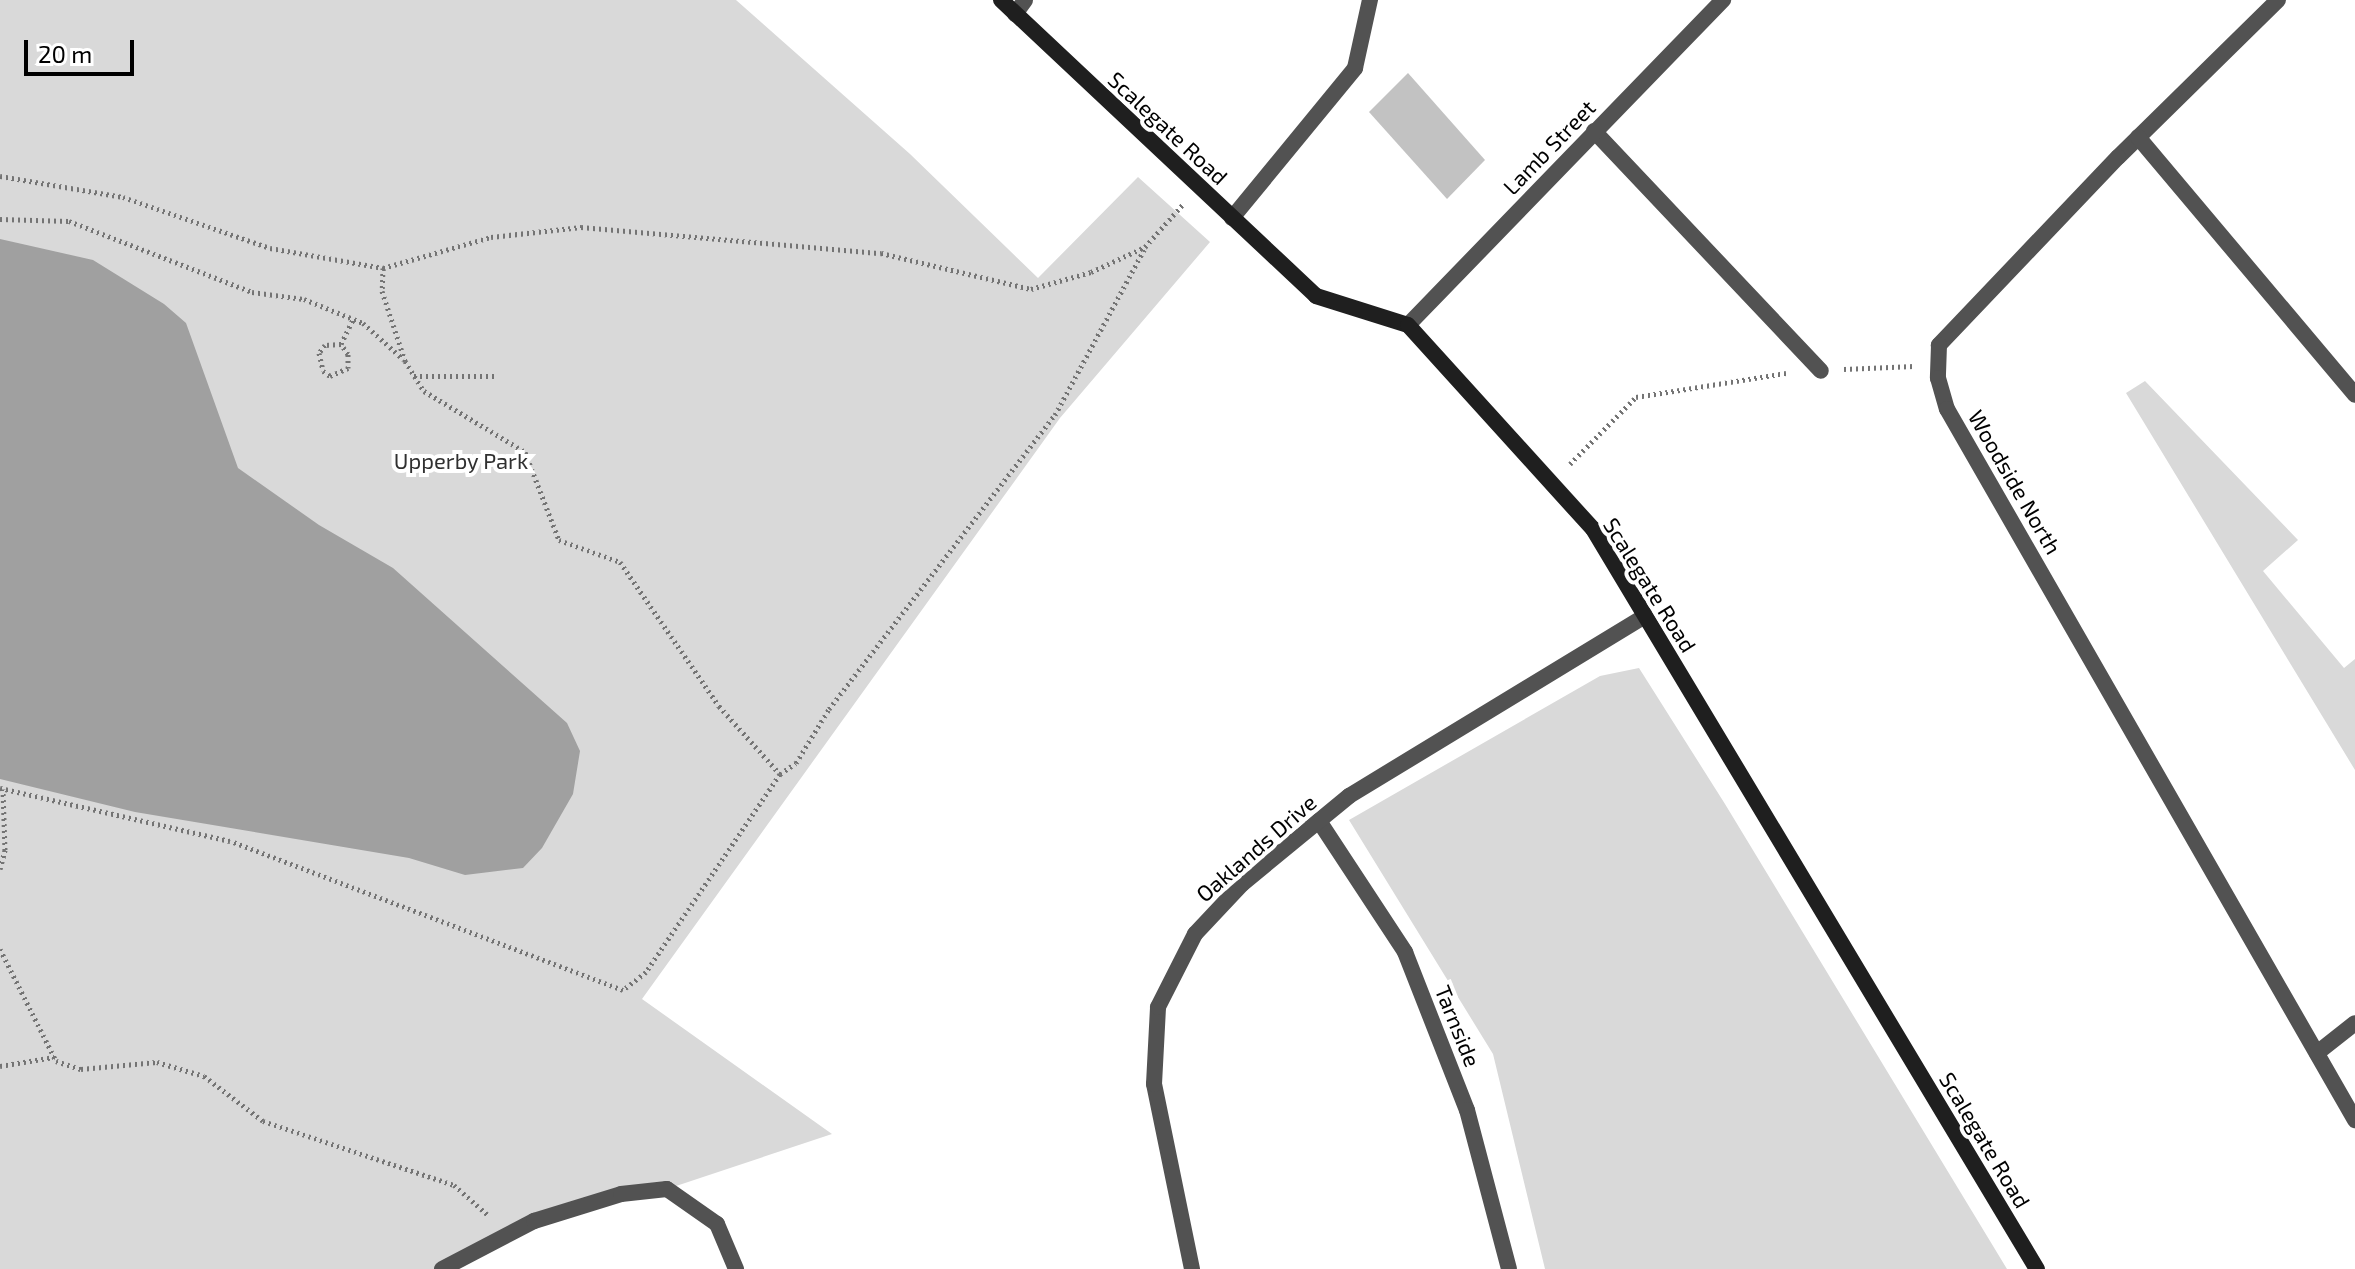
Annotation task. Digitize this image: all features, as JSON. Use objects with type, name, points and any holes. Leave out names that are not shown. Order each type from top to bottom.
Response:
[{"type":"street","name":"Scalegate Road","points":[[1001,0],[1316,296],[1408,325],[1593,529],[2037,1269]]},
{"type":"street","points":[[1015,14],[1025,0]]},
{"type":"street","points":[[1232,218],[1355,68],[1370,0]]},
{"type":"street","name":"Lamb Street","points":[[1408,325],[1723,0]]},
{"type":"street","points":[[1939,364],[1939,345],[2138,137],[2278,0]]},
{"type":"street","points":[[1594,131],[1821,371]]},
{"type":"street","points":[[2138,137],[2355,395]]},
{"type":"street","name":"Woodside North","points":[[1939,364],[1947,409],[2355,1120]]},
{"type":"street","name":"Oaklands Drive","points":[[1192,1269],[1154,1084],[1158,1007],[1195,934],[1242,884],[1349,796],[1645,616]]},
{"type":"street","name":"Tarnside","points":[[1319,821],[1405,952],[1467,1110],[1509,1269]]},
{"type":"street","points":[[2317,1053],[2355,1023]]},
{"type":"street","points":[[442,1269],[534,1221],[621,1194],[667,1189],[717,1224],[736,1269]]},
{"type":"path","points":[[0,176],[123,197],[270,248],[383,268],[491,237],[581,227],[881,253],[1031,289],[1091,272],[1145,247]]},
{"type":"path","points":[[0,869],[5,850],[2,788],[230,841],[623,990],[646,972],[780,774],[796,763],[829,709],[1055,415],[1145,247],[1198,186]]},
{"type":"path","points":[[0,219],[69,221],[252,292],[304,299],[353,319],[405,361]]},
{"type":"path","points":[[383,268],[382,291],[405,361],[424,391],[525,452],[559,540],[620,562],[719,706],[780,774]]},
{"type":"path","points":[[341,344],[334,342],[319,353],[323,371],[330,376],[348,368],[341,344],[353,319]]},
{"type":"path","points":[[1551,483],[1636,397],[1821,371],[1939,364]]},
{"type":"path","points":[[413,376],[498,376]]},
{"type":"path","points":[[0,949],[55,1057]]},
{"type":"path","points":[[0,1066],[55,1057],[81,1069],[157,1062],[204,1076],[263,1121],[454,1185],[481,1205],[495,1224]]},
{"type":"green space","name":"Upperby Park","points":[[0,0],[736,0],[910,154],[1038,278],[1138,177],[1210,242],[1060,418],[642,999],[832,1134],[667,1189],[534,1221],[442,1269],[0,1269]]},
{"type":"green space","points":[[2145,381],[2298,540],[2263,571],[2344,668],[2355,659],[2355,770],[2126,393]]},
{"type":"green space","points":[[1639,668],[2007,1269],[1545,1269],[1493,1054],[1349,820],[1600,676]]},
{"type":"shaded area","points":[[0,239],[93,260],[164,304],[186,323],[238,468],[319,525],[393,568],[567,723],[580,751],[573,794],[542,848],[523,868],[465,875],[409,858],[135,812],[0,779]]},
{"type":"building","points":[[1408,73],[1485,160],[1447,199],[1369,112]]}]
